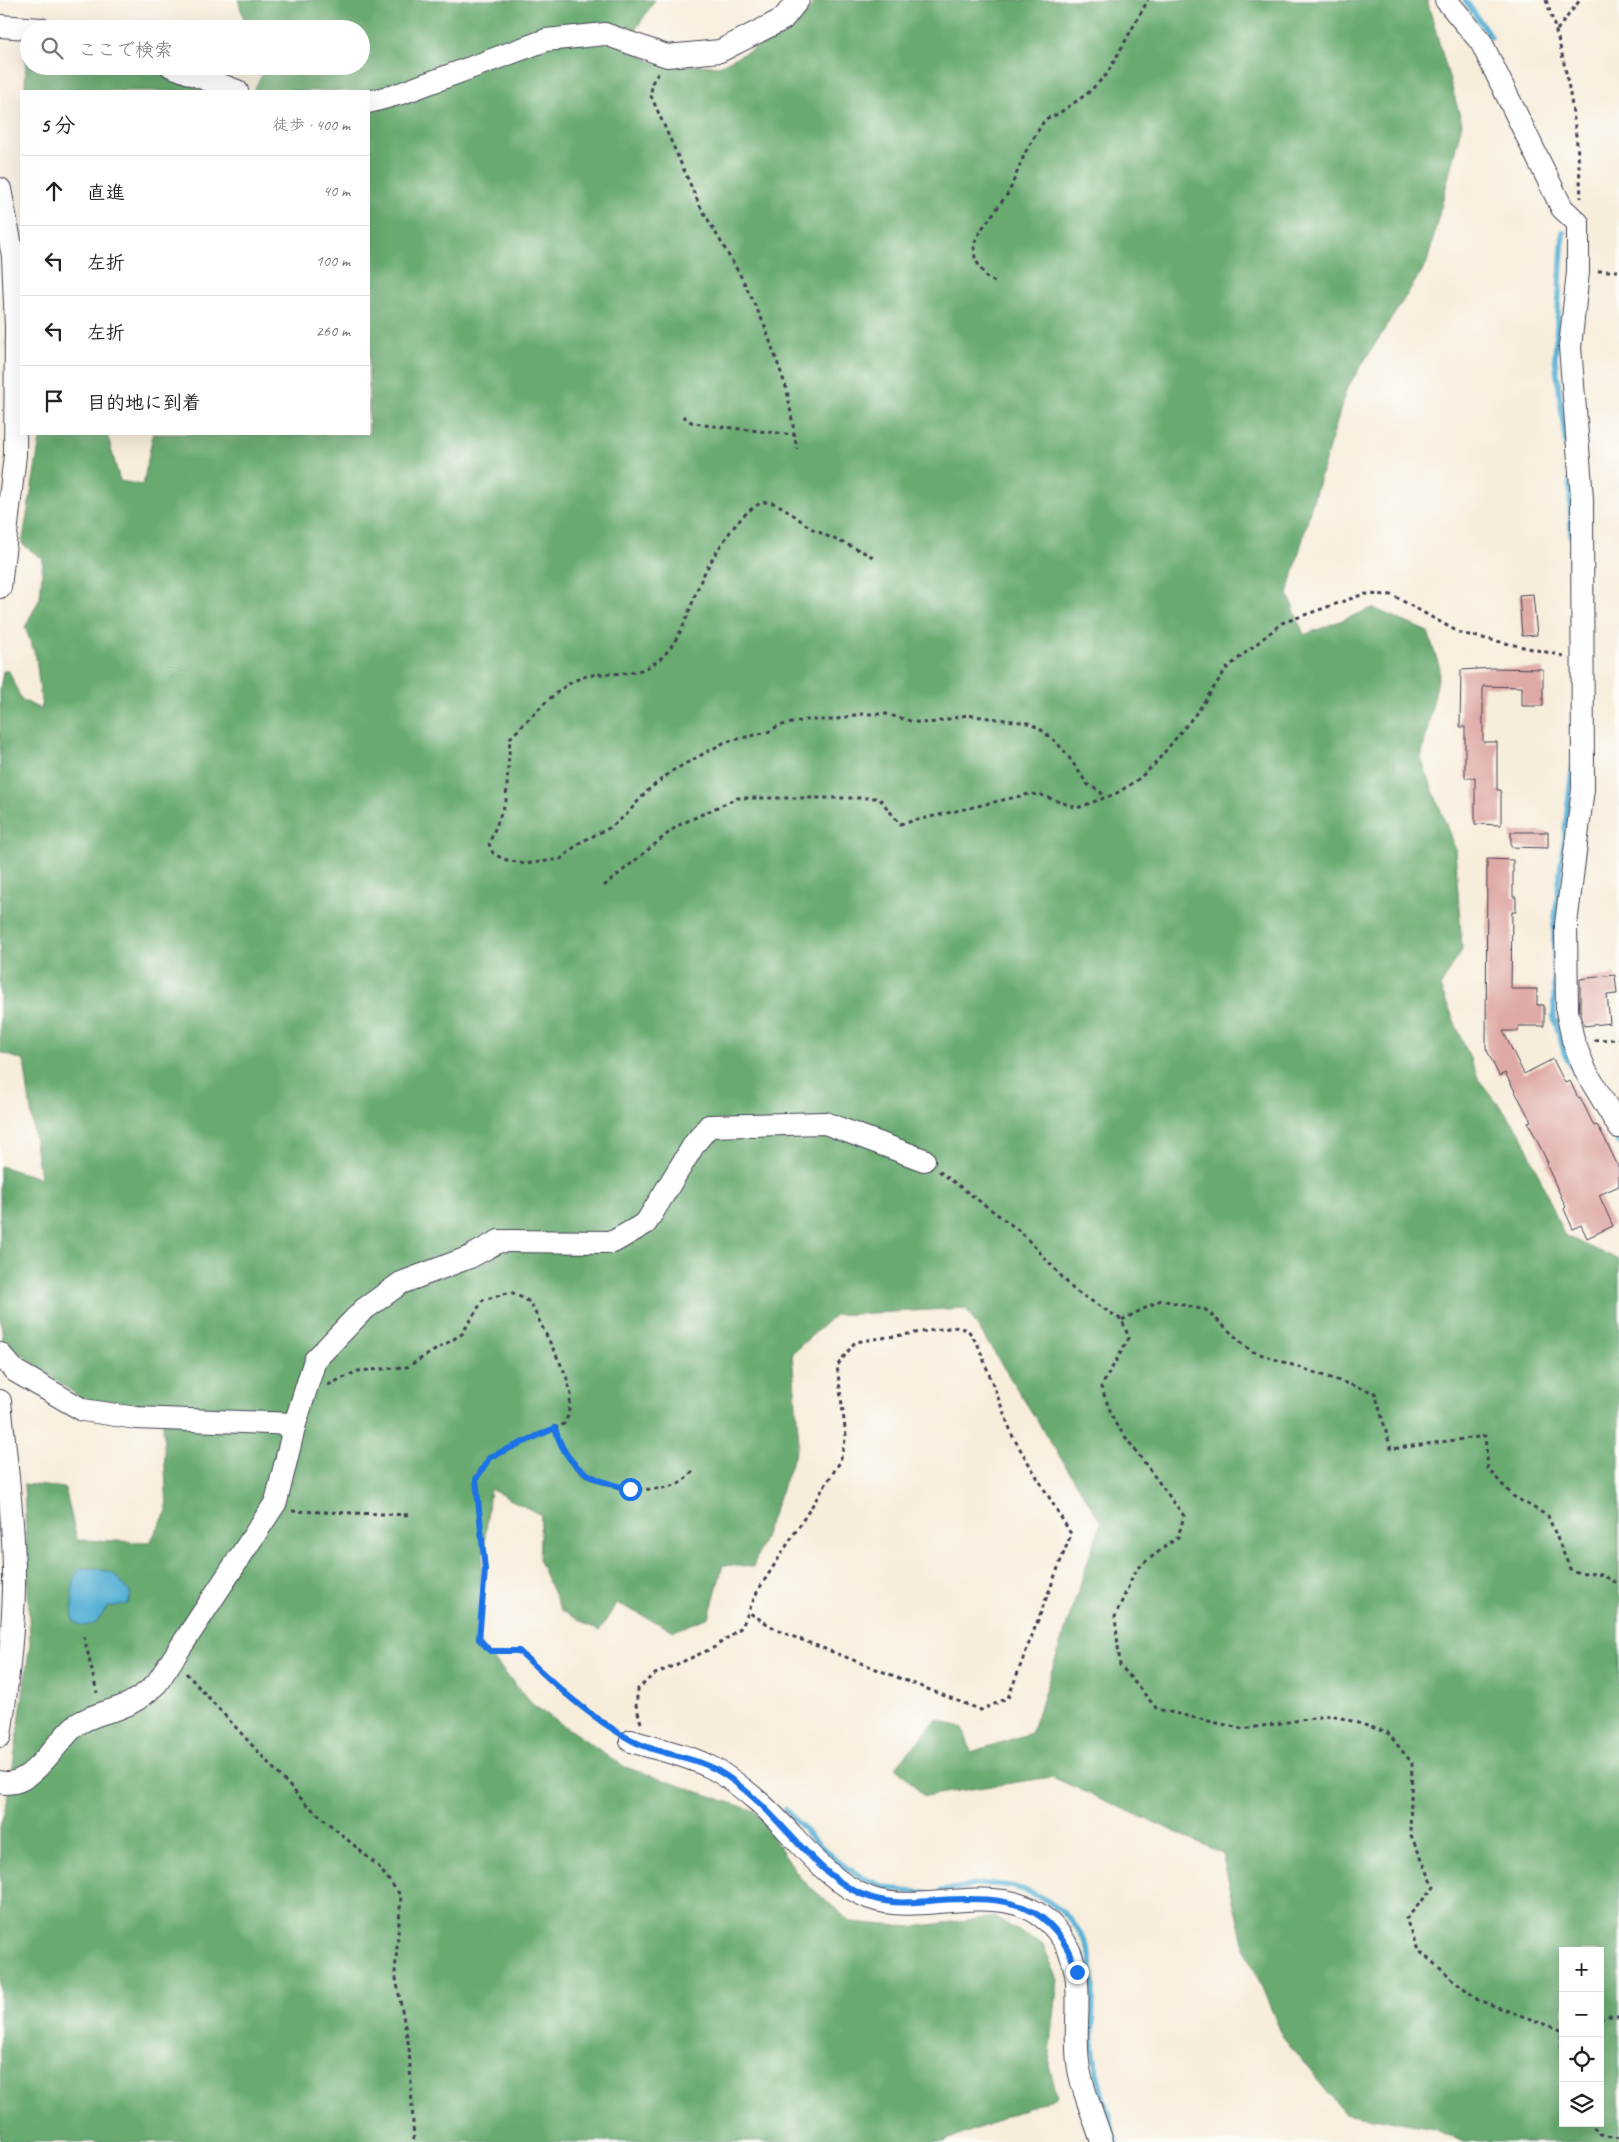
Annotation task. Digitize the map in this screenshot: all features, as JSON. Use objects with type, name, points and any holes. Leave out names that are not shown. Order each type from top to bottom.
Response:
[{"type":"street","points":[[370,102],[402,93],[546,40],[605,34],[667,56],[720,50],[783,19],[798,0]]},
{"type":"street","points":[[1446,0],[1481,42],[1562,208],[1578,223],[1578,272],[1570,347],[1582,498],[1583,789],[1566,924],[1567,1011],[1573,1040],[1586,1072],[1619,1127]]},
{"type":"street","points":[[0,26],[20,27]]},
{"type":"street","points":[[195,75],[234,90]]},
{"type":"street","points":[[0,190],[13,256],[16,327],[15,456],[0,587]]},
{"type":"street","points":[[0,1782],[19,1782],[31,1774],[76,1725],[90,1717],[120,1708],[148,1693],[174,1659],[276,1502],[295,1424],[315,1360],[363,1310],[401,1283],[470,1257],[499,1241],[613,1242],[646,1223],[695,1143],[709,1126],[825,1123],[924,1160]]},
{"type":"street","points":[[0,1354],[15,1371],[83,1410],[136,1418],[295,1424]]},
{"type":"street","points":[[0,1402],[12,1526],[14,1588],[10,1666],[0,1736]]},
{"type":"street","points":[[637,1733],[711,1767],[754,1798],[840,1882],[870,1898],[895,1904],[977,1898],[1020,1905],[1042,1916],[1057,1930],[1070,1950],[1077,1972],[1078,2063],[1102,2142]]},
{"type":"path","points":[[995,282],[986,277],[975,259],[974,244],[981,230],[1009,192],[1025,153],[1045,119],[1058,114],[1088,94],[1107,74],[1148,0]]},
{"type":"path","points":[[1546,0],[1557,30],[1576,133],[1581,208],[1578,223]]},
{"type":"path","points":[[1557,30],[1580,0]]},
{"type":"path","points":[[667,56],[652,83],[651,96],[699,204],[743,280],[764,324],[787,390],[797,449]]},
{"type":"path","points":[[683,416],[691,422],[705,425],[795,435]]},
{"type":"path","points":[[873,557],[811,528],[785,509],[768,502],[756,505],[747,511],[729,534],[704,575],[672,646],[653,664],[637,672],[587,676],[572,682],[510,738],[506,801],[489,844],[493,853],[503,859],[525,864],[561,859],[579,843],[611,828],[626,815],[646,791],[672,771],[725,742],[768,732],[778,726],[805,720],[833,720],[859,714],[886,714],[914,722],[930,723],[968,715],[1028,723],[1040,729],[1055,742],[1066,753],[1088,785],[1100,791],[1104,797]]},
{"type":"path","points":[[604,886],[677,826],[737,798],[879,798],[900,824],[1029,794],[1041,795],[1077,808],[1115,794],[1135,782],[1154,765],[1198,711],[1227,668],[1282,623],[1364,594],[1392,595],[1460,633],[1584,660]]},
{"type":"path","points":[[924,1160],[1021,1232],[1074,1290],[1122,1320],[1129,1338],[1101,1387],[1115,1423],[1184,1516],[1178,1537],[1136,1569],[1115,1617],[1120,1665],[1156,1709],[1242,1729],[1332,1715],[1387,1732],[1412,1763],[1410,1833],[1434,1887],[1406,1919],[1418,1950],[1478,2000],[1561,2030],[1561,2037]]},
{"type":"path","points":[[303,1397],[358,1371],[407,1367],[462,1334],[483,1300],[511,1292],[530,1302],[566,1375],[570,1395],[568,1416],[564,1424],[490,1457],[476,1479],[485,1570],[479,1639],[490,1651],[519,1651],[566,1695],[637,1733],[639,1721],[636,1705],[638,1689],[653,1675],[715,1647],[742,1627],[748,1612],[757,1592],[840,1462],[846,1436],[837,1366],[855,1342],[955,1327],[968,1330],[978,1345],[1013,1437],[1071,1534],[1008,1698],[982,1710],[779,1631],[748,1612]]},
{"type":"path","points":[[1122,1320],[1161,1300],[1206,1310],[1251,1351],[1375,1393],[1391,1449],[1484,1436],[1488,1469],[1513,1496],[1548,1516],[1571,1571],[1602,1575],[1619,1584]]},
{"type":"path","points":[[555,1428],[559,1442],[582,1473],[603,1484],[630,1489],[655,1488],[681,1483],[694,1470]]},
{"type":"path","points":[[276,1502],[287,1510],[412,1515]]},
{"type":"path","points":[[84,1636],[102,1713]]},
{"type":"path","points":[[174,1659],[306,1804],[378,1866],[401,1896],[395,1973],[408,2047],[414,2142]]},
{"type":"path","points":[[1604,2016],[1619,2016]]},
{"type":"path","points":[[1593,2127],[1601,2134],[1619,2137]]},
{"type":"green space","points":[[238,0],[655,0],[625,46],[654,63],[719,66],[795,28],[816,0],[1427,0],[1462,123],[1427,263],[1347,388],[1312,504],[1288,594],[1304,635],[1373,608],[1428,632],[1440,669],[1421,759],[1455,848],[1462,950],[1440,987],[1479,1080],[1521,1133],[1564,1235],[1619,1260],[1619,2142],[1463,2142],[1434,2129],[1344,2113],[1283,2037],[1243,1943],[1222,1853],[1052,1777],[924,1796],[896,1767],[937,1719],[963,1728],[971,1752],[1031,1733],[1101,1522],[966,1308],[835,1315],[792,1353],[799,1443],[753,1567],[723,1565],[709,1617],[674,1631],[617,1603],[599,1631],[561,1610],[539,1561],[541,1515],[490,1489],[475,1638],[533,1705],[625,1767],[755,1811],[802,1880],[851,1922],[912,1927],[994,1917],[1043,1945],[1058,1980],[1049,2064],[1057,2096],[944,2142],[0,2142],[0,1827],[9,1795],[30,1644],[24,1484],[65,1488],[77,1540],[150,1542],[167,1511],[162,1405],[89,1404],[3,1341],[0,1310],[0,1166],[40,1178],[24,1061],[0,1052],[0,690],[3,671],[9,671],[21,699],[42,710],[36,657],[25,627],[40,598],[43,559],[22,544],[41,435],[107,435],[120,481],[143,485],[153,435],[370,435],[370,90],[254,90],[262,75],[370,75],[370,20],[244,20]]},
{"type":"green space","points":[[25,75],[167,75],[208,90],[25,90]]},
{"type":"water","points":[[94,1568],[113,1573],[131,1594],[128,1604],[108,1607],[95,1624],[82,1626],[73,1620],[72,1593],[74,1580],[80,1569]]},
{"type":"building","points":[[1533,594],[1537,635],[1522,636],[1519,595]]},
{"type":"building","points":[[1494,668],[1543,669],[1543,706],[1522,706],[1522,687],[1483,686],[1483,742],[1497,742],[1497,790],[1501,790],[1501,825],[1475,824],[1475,778],[1465,778],[1465,727],[1460,727],[1461,670]]},
{"type":"building","points":[[1511,832],[1548,832],[1548,848],[1511,847]]},
{"type":"building","points":[[1487,859],[1513,860],[1513,897],[1516,897],[1516,912],[1512,912],[1511,989],[1537,989],[1537,1005],[1544,1005],[1544,1026],[1518,1026],[1518,1031],[1503,1031],[1524,1074],[1553,1059],[1565,1083],[1570,1081],[1594,1126],[1597,1125],[1619,1168],[1619,1186],[1599,1195],[1613,1226],[1587,1238],[1581,1225],[1573,1229],[1564,1209],[1566,1207],[1546,1164],[1548,1163],[1528,1122],[1531,1121],[1505,1073],[1499,1076],[1486,1048]]},
{"type":"building","points":[[1615,975],[1617,994],[1607,995],[1610,1023],[1584,1026],[1580,1010],[1580,979]]},
{"type":"waterway","points":[[1465,0],[1491,37]]},
{"type":"waterway","points":[[1563,232],[1555,358],[1569,469]]},
{"type":"waterway","points":[[1570,480],[1571,536]]},
{"type":"waterway","points":[[1572,770],[1554,926],[1554,1017],[1565,1055],[1575,1072]]},
{"type":"waterway","points":[[1612,1131],[1619,1143]]},
{"type":"waterway","points":[[785,1809],[815,1841],[847,1868],[883,1886],[904,1891],[926,1892]]},
{"type":"waterway","points":[[941,1891],[989,1884],[1024,1890],[1041,1897],[1056,1907],[1070,1919],[1080,1933],[1088,1949],[1092,1967],[1092,2033],[1100,2088],[1117,2142]]},
{"type":"route","points":[[630,1489],[603,1484],[582,1473],[559,1442],[555,1428],[524,1440],[490,1457],[476,1479],[485,1570],[479,1639],[490,1651],[519,1651],[566,1695],[631,1741],[711,1767],[754,1798],[840,1882],[870,1898],[895,1904],[977,1898],[1020,1905],[1042,1916],[1057,1930],[1070,1950],[1077,1972]]}]
